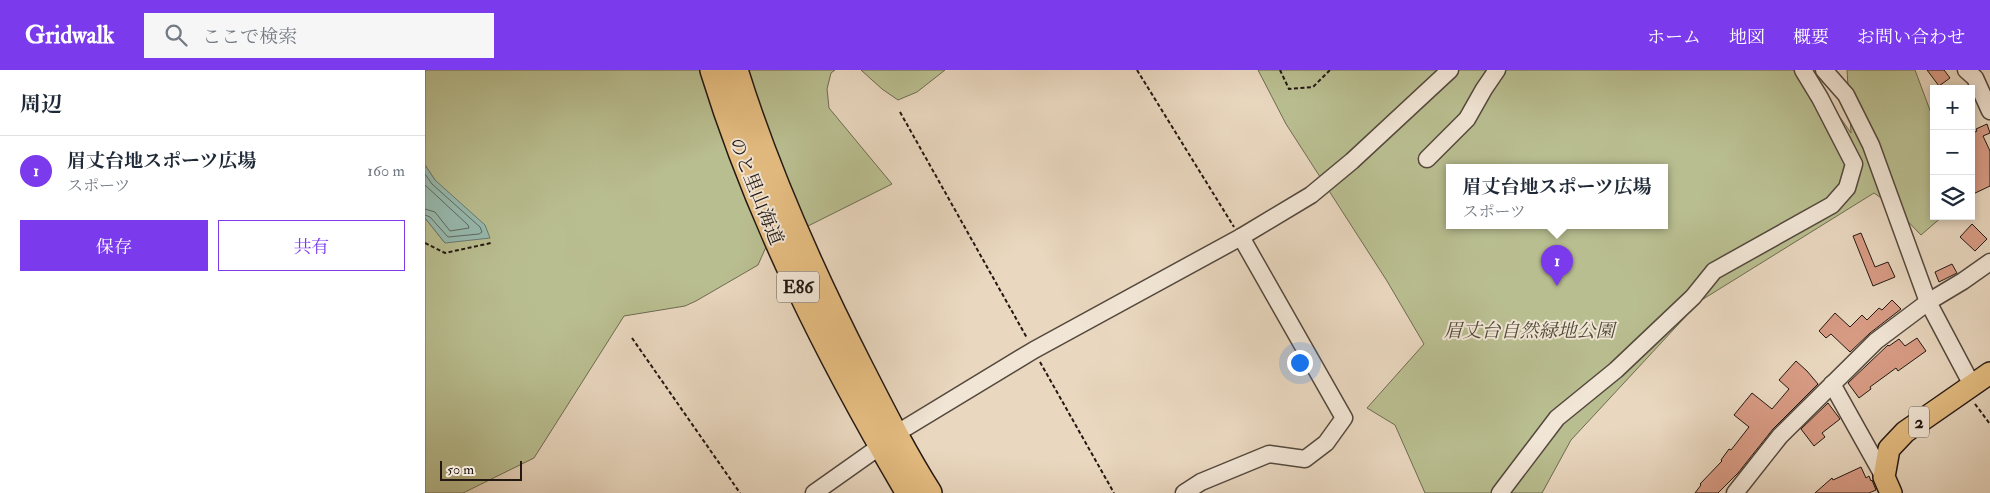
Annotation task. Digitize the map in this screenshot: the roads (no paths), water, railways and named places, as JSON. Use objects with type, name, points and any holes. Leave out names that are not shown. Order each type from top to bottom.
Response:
[{"type":"highway","name":"のと里山海道","points":[[713,70],[729,119],[767,219],[805,301],[909,493]]},
{"type":"highway","name":"のと里山海道","points":[[735,70],[780,194],[822,293],[909,462],[929,493]]},
{"type":"main road","name":"2","points":[[1887,485],[1889,449],[1905,432],[1990,372]]},
{"type":"street","points":[[907,427],[1034,350],[1241,237],[1311,195],[1352,161],[1450,70]]},
{"type":"street","points":[[1427,159],[1467,119],[1497,70]]},
{"type":"street","points":[[1500,493],[1557,418],[1616,370],[1693,297],[1714,271],[1832,206],[1847,188],[1854,164],[1820,98],[1803,70]]},
{"type":"street","points":[[1824,70],[1846,95],[1871,145],[1928,302],[1968,388]]},
{"type":"street","points":[[1966,70],[1975,78],[1990,111]]},
{"type":"street","points":[[1185,493],[1201,482],[1269,454],[1305,459],[1326,442],[1344,418],[1241,237]]},
{"type":"street","points":[[1735,493],[1780,436],[1876,341],[1928,302],[1990,262]]},
{"type":"street","points":[[1832,384],[1887,485]]},
{"type":"street","points":[[814,493],[871,452]]},
{"type":"water","points":[[425,165],[435,180],[485,225],[490,238],[445,243],[425,218]]},
{"type":"place","name":"眉丈台地スポーツ広場","points":[[1557,286]]},
{"type":"park label","name":"眉丈台自然緑地公園","points":[[1529,330]]}]
